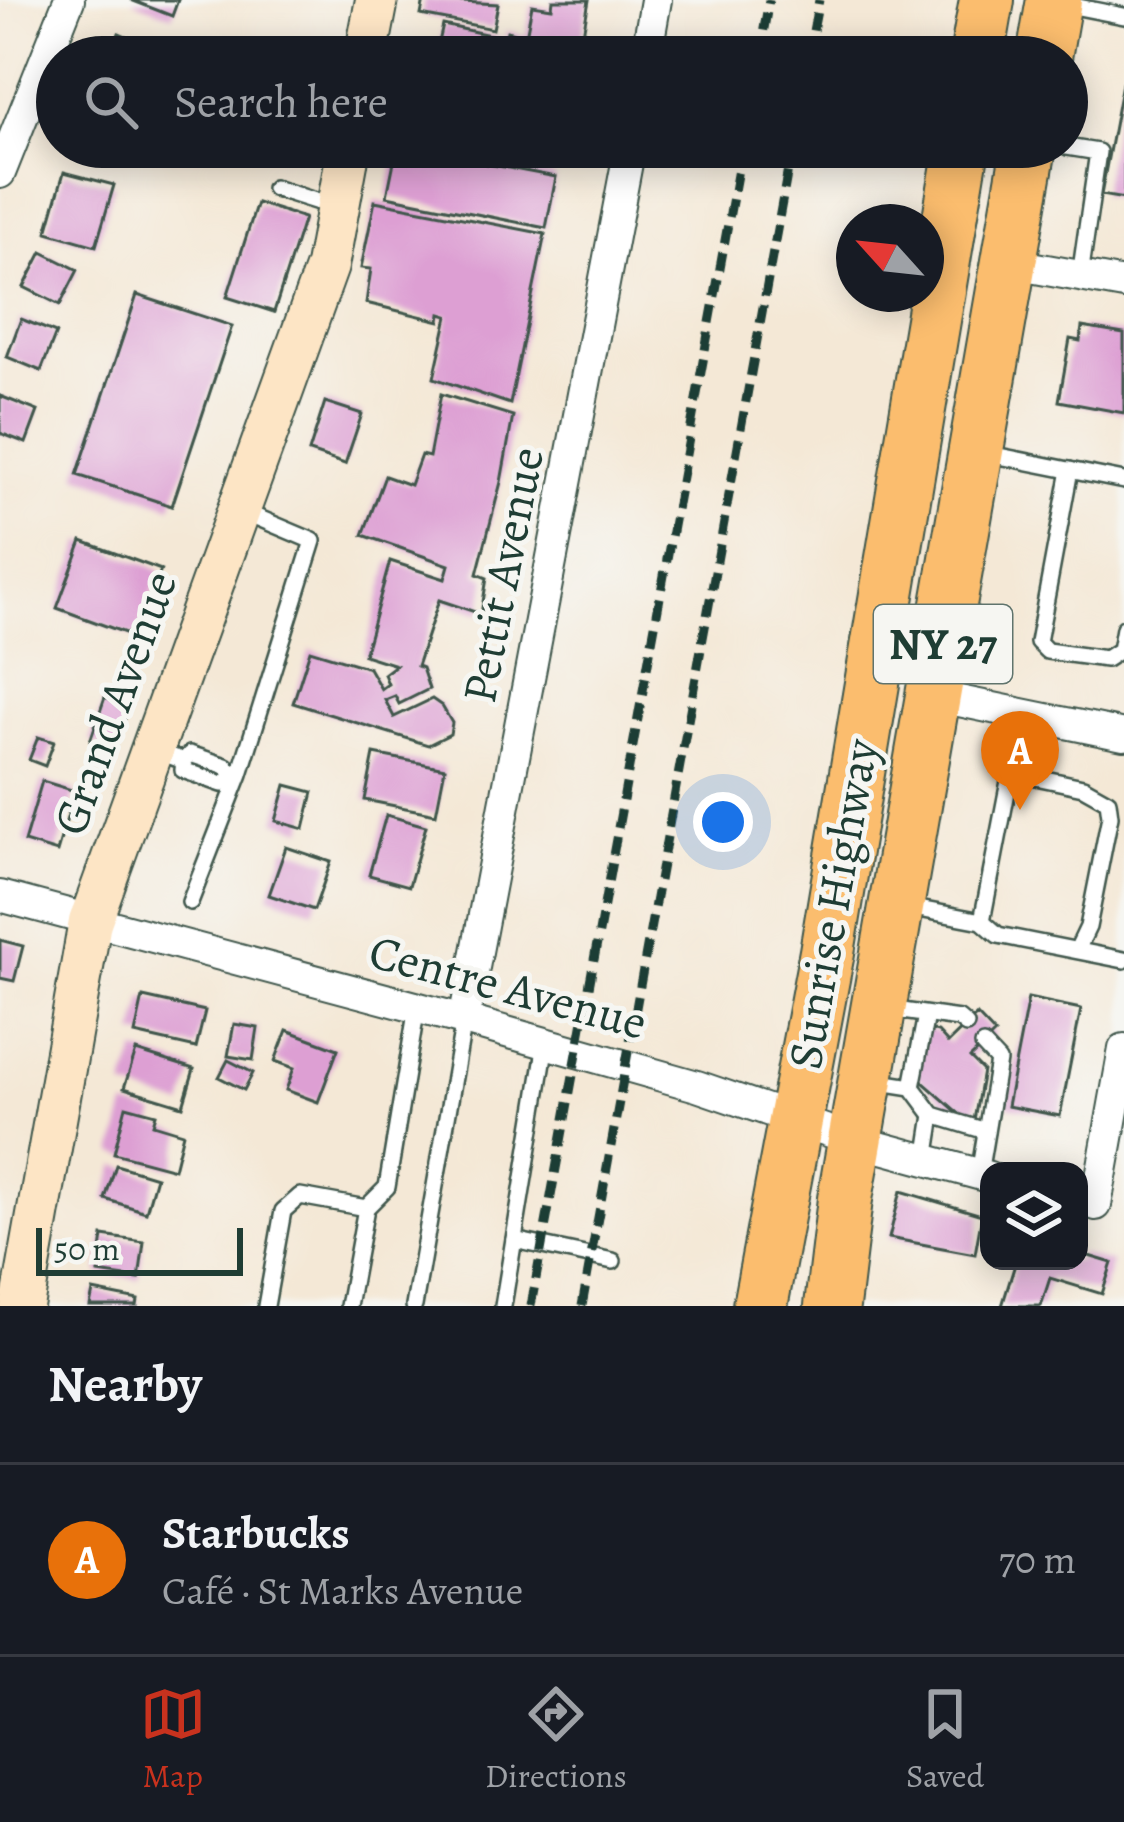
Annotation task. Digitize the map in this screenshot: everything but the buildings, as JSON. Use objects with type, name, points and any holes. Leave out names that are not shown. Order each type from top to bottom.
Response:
[{"type":"highway","points":[[981,36],[987,0]]},
{"type":"highway","points":[[1048,36],[1054,1]]},
{"type":"highway","name":"Sunrise Highway","points":[[760,1306],[827,952],[958,168]]},
{"type":"highway","name":"Sunrise Highway","points":[[832,1306],[856,1142],[890,1083],[903,1011],[898,905],[1025,168]]},
{"type":"street","points":[[54,36],[68,0]]},
{"type":"street","points":[[370,36],[377,0]]},
{"type":"street","points":[[650,36],[656,0]]},
{"type":"street","points":[[0,173],[36,81]]},
{"type":"street","name":"Grand Avenue","points":[[22,1306],[91,922],[168,755],[239,510],[327,266],[346,168]]},
{"type":"street","name":"Pettit Avenue","points":[[464,1019],[626,168]]},
{"type":"street","points":[[1008,263],[1124,284]]},
{"type":"street","points":[[934,696],[1124,735]]},
{"type":"street","name":"Centre Avenue","points":[[0,896],[464,1019],[697,1086],[856,1142],[980,1175]]},
{"type":"street","points":[[1100,1206],[1124,1049]]},
{"type":"lane","points":[[1054,1],[1124,16]]},
{"type":"lane","points":[[1080,276],[1098,152],[1088,150]]},
{"type":"lane","points":[[274,188],[338,208]]},
{"type":"lane","points":[[976,451],[1124,481]]},
{"type":"lane","points":[[1070,470],[1038,642],[1047,651],[1106,659],[1120,650],[1124,628]]},
{"type":"lane","points":[[190,902],[240,774],[313,541],[239,510]]},
{"type":"lane","points":[[982,921],[1022,714]]},
{"type":"lane","points":[[168,755],[183,770],[222,784],[236,778]]},
{"type":"lane","points":[[1012,772],[1083,787],[1108,801],[1110,816],[1088,928],[1077,950]]},
{"type":"lane","points":[[898,905],[982,921],[998,935],[1124,960]]},
{"type":"lane","points":[[348,1306],[366,1208],[387,1187],[417,1007]]},
{"type":"lane","points":[[903,1011],[961,1026]]},
{"type":"lane","points":[[414,1306],[464,1019]]},
{"type":"lane","points":[[503,1306],[546,1043]]},
{"type":"lane","points":[[983,1045],[998,1061],[985,1162]]},
{"type":"lane","points":[[890,1083],[986,1131]]},
{"type":"lane","points":[[926,1160],[940,1111]]},
{"type":"lane","points":[[266,1306],[283,1211],[300,1196],[366,1208]]},
{"type":"lane","points":[[514,1240],[613,1261]]},
{"type":"railway","points":[[763,36],[769,0]]},
{"type":"railway","points":[[812,36],[819,0]]},
{"type":"railway","points":[[531,1306],[738,168]]},
{"type":"railway","points":[[582,1306],[788,168]]},
{"type":"place","name":"Starbucks","points":[[1020,810]]}]
